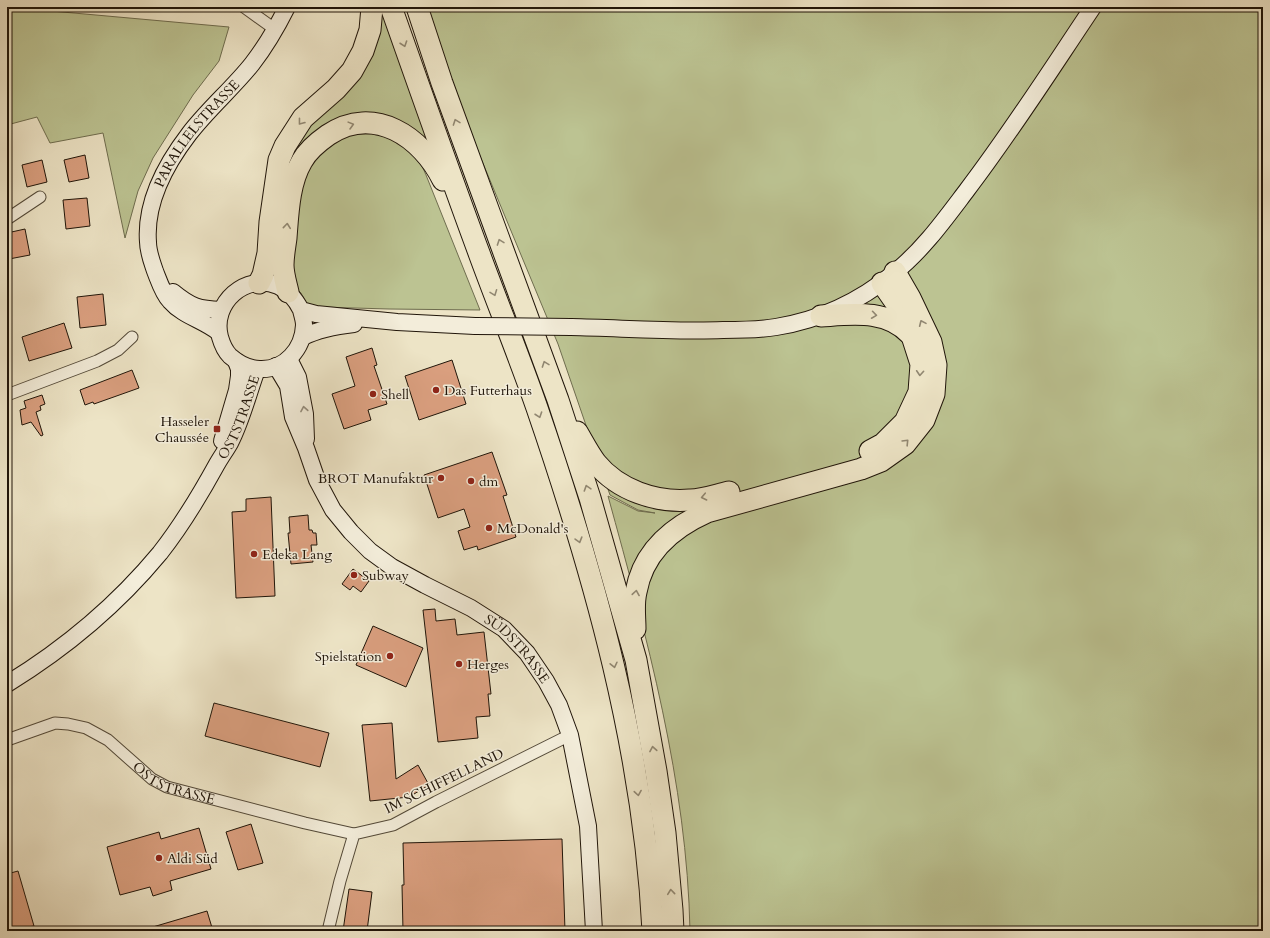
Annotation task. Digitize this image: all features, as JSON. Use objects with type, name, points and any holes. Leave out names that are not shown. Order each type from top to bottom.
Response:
[{"type":"highway","points":[[259,283],[263,275],[268,253],[270,222],[279,160],[285,146],[303,118],[336,89],[352,71],[363,51],[370,30],[372,7]]},
{"type":"highway","points":[[391,7],[480,257],[536,406],[568,502],[612,658],[624,708],[642,818],[653,931]]},
{"type":"highway","points":[[417,7],[445,90],[558,400],[590,498],[636,660],[658,779],[665,833],[673,931]]},
{"type":"highway","points":[[288,292],[283,265],[294,178],[302,160],[317,143],[336,130],[354,124],[372,123],[388,126],[404,134],[420,147],[438,168],[480,257]]},
{"type":"highway","points":[[558,400],[596,463],[610,477],[649,497],[668,500],[690,500],[734,491],[863,454],[883,444],[905,422],[919,392],[921,364],[912,336],[898,306],[889,278]]},
{"type":"highway","points":[[636,660],[634,615],[636,592],[642,572],[650,555],[663,540],[688,520],[707,512],[861,469],[881,461],[905,444],[924,420],[934,394],[936,365],[931,342],[910,298],[889,278]]},
{"type":"highway","points":[[821,316],[858,314],[882,316],[904,327],[912,336]]},
{"type":"main road","name":"PARALLELSTRASSE","points":[[218,332],[211,326],[186,314],[169,301],[151,261],[148,243],[148,229],[153,202],[160,182],[176,154],[190,134],[252,64],[276,30],[287,7]]},
{"type":"main road","points":[[301,310],[316,314],[397,322],[475,326],[701,331],[757,329],[783,326],[821,316],[850,303],[889,278],[924,245],[983,169],[1093,7]]},
{"type":"main road","name":"PARALLELSTRASSE","points":[[156,273],[170,290],[183,300],[198,308],[221,310]]},
{"type":"main road","points":[[259,283],[274,285],[288,292],[296,300],[301,310],[304,323],[303,337],[298,349],[282,363],[265,369],[258,369],[243,365],[236,361],[221,343],[218,332],[218,321],[221,310],[227,300],[235,292],[245,286],[259,283]]},
{"type":"main road","points":[[303,337],[312,332],[325,328],[364,322],[397,322]]},
{"type":"main road","name":"OSTSTRASSE","points":[[217,464],[223,435],[237,390],[239,369],[236,361]]},
{"type":"main road","name":"SÜDSTRASSE","points":[[282,363],[288,386],[293,417],[306,448],[312,470],[333,510],[351,532],[370,551],[392,568],[472,608],[504,629],[527,653],[546,681],[558,705],[570,735],[588,826],[594,931]]},
{"type":"main road","name":"OSTSTRASSE","points":[[7,684],[38,665],[104,611],[128,589],[160,553],[201,494],[230,442],[240,418],[254,375],[258,369]]},
{"type":"main road","name":"OSTSTRASSE","points":[[7,673],[128,589]]},
{"type":"street","points":[[244,7],[276,30]]},
{"type":"street","points":[[7,219],[40,197]]},
{"type":"street","points":[[7,395],[97,361],[118,350],[132,337]]},
{"type":"street","name":"OSTSTRASSE","points":[[7,740],[55,723],[86,728],[108,740],[152,780],[167,787],[354,834]]},
{"type":"street","name":"IM SCHIFFELLAND","points":[[354,834],[393,825],[443,798],[570,735]]},
{"type":"street","points":[[328,931],[340,881],[354,834]]},
{"type":"green space","points":[[7,7],[229,27],[219,61],[193,95],[153,158],[138,191],[125,238],[103,133],[50,143],[37,117],[7,125]]},
{"type":"green space","points":[[428,7],[1263,7],[1263,931],[690,931],[687,875],[673,765],[637,603],[608,496],[638,511],[655,513],[638,510],[610,495],[558,344],[460,108]]},
{"type":"green space","points":[[386,13],[426,137],[419,138],[357,116],[284,167],[379,15]]},
{"type":"green space","points":[[345,134],[371,134],[390,137],[406,147],[419,159],[480,310],[320,307],[306,303],[301,293],[293,285],[288,263],[301,176],[311,160]]},
{"type":"building","points":[[85,155],[89,178],[69,182],[64,160]]},
{"type":"building","points":[[42,160],[47,182],[27,187],[22,165]]},
{"type":"building","points":[[87,198],[90,226],[66,229],[63,200]]},
{"type":"building","points":[[25,229],[30,255],[9,259],[7,249],[7,233]]},
{"type":"building","points":[[103,294],[106,325],[80,328],[77,297]]},
{"type":"building","points":[[64,323],[72,348],[29,361],[22,337]]},
{"type":"building","points":[[372,348],[377,365],[374,366],[387,404],[368,410],[371,420],[344,429],[332,394],[355,386],[346,357]]},
{"type":"building","name":"Das Futterhaus","points":[[452,360],[466,404],[419,420],[405,376]]},
{"type":"building","points":[[132,370],[139,388],[94,404],[93,402],[85,405],[80,390]]},
{"type":"building","points":[[42,395],[45,404],[40,406],[41,410],[36,412],[43,435],[41,436],[31,422],[22,425],[20,410],[26,408],[24,401]]},
{"type":"building","points":[[492,452],[507,495],[503,496],[516,537],[478,550],[477,546],[464,550],[458,531],[470,527],[464,509],[438,518],[424,475]]},
{"type":"building","name":"Edeka Lang","points":[[271,497],[275,596],[236,598],[232,512],[246,511],[246,499]]},
{"type":"building","points":[[308,515],[309,530],[316,533],[317,545],[311,545],[313,562],[291,564],[288,533],[290,533],[289,517]]},
{"type":"building","name":"Subway","points":[[353,569],[369,581],[361,592],[353,586],[350,590],[342,584]]},
{"type":"building","name":"Herges","points":[[435,609],[436,621],[455,619],[457,635],[484,632],[491,694],[488,694],[490,716],[476,717],[478,738],[438,742],[423,610]]},
{"type":"building","name":"Spielstation","points":[[373,626],[423,648],[406,687],[356,665]]},
{"type":"building","points":[[214,703],[329,733],[320,767],[205,736]]},
{"type":"building","points":[[392,723],[396,779],[418,765],[429,785],[409,797],[370,801],[362,725]]},
{"type":"building","points":[[251,824],[263,863],[238,870],[226,832]]},
{"type":"building","name":"Aldi Süd","points":[[199,828],[211,869],[170,881],[172,890],[153,896],[150,887],[120,895],[107,847],[159,832],[161,839]]},
{"type":"building","points":[[562,839],[565,931],[403,931],[403,843]]},
{"type":"building","points":[[18,871],[34,926],[28,927],[29,931],[7,931],[7,874]]},
{"type":"building","points":[[349,889],[372,892],[367,931],[343,931]]},
{"type":"building","points":[[207,911],[213,931],[146,931],[146,929]]},
{"type":"place","name":"Das Futterhaus","points":[[436,390]]},
{"type":"place","name":"Shell","points":[[373,394]]},
{"type":"place","name":"Hasseler Chaussée","points":[[217,429]]},
{"type":"place","name":"BROT Manufaktur","points":[[441,478]]},
{"type":"place","name":"dm","points":[[471,481]]},
{"type":"place","name":"McDonald's","points":[[489,528]]},
{"type":"place","name":"Edeka Lang","points":[[254,554]]},
{"type":"place","name":"Subway","points":[[354,575]]},
{"type":"place","name":"Spielstation","points":[[390,656]]},
{"type":"place","name":"Herges","points":[[459,664]]},
{"type":"place","name":"Aldi Süd","points":[[159,858]]}]
